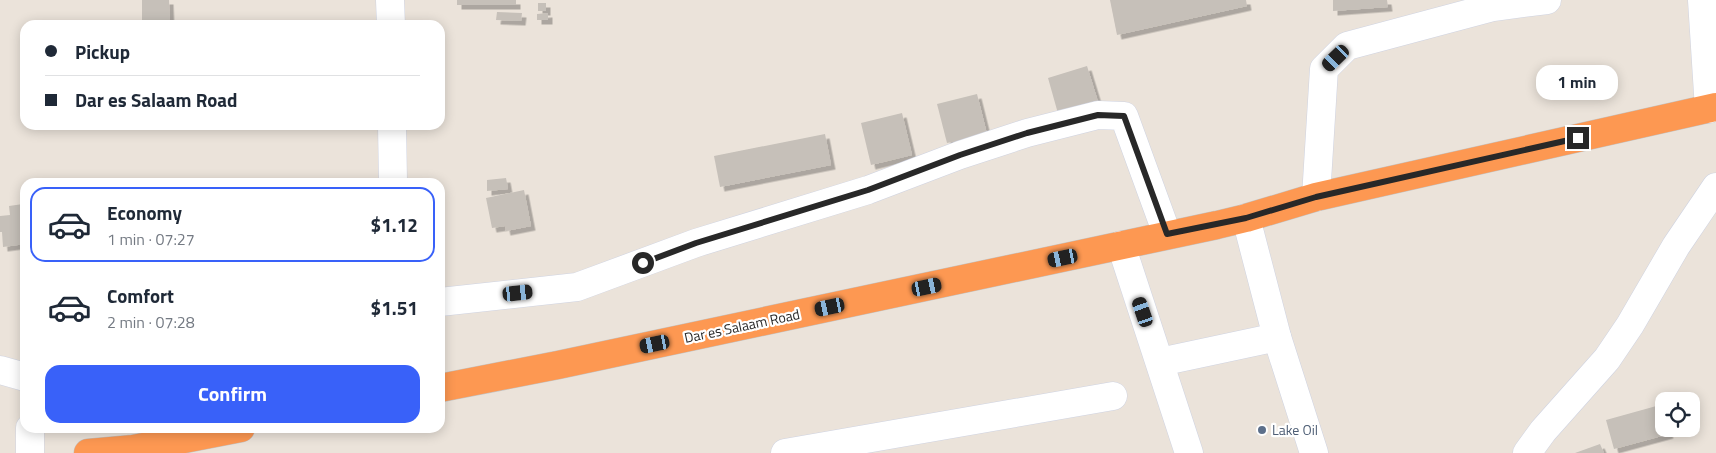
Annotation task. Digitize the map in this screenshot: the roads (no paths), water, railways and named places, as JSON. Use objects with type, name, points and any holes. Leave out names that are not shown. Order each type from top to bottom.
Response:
[{"type":"highway","name":"Dar es Salaam Road","points":[[445,387],[558,365],[1246,218],[1316,197],[1712,108]]},
{"type":"highway","points":[[88,453],[133,451],[218,433]]},
{"type":"street","points":[[390,0],[391,20]]},
{"type":"street","points":[[1316,197],[1324,69],[1347,46],[1493,7],[1547,0]]},
{"type":"street","points":[[1702,0],[1712,108]]},
{"type":"street","points":[[445,301],[577,287],[696,243],[868,190],[985,146],[1098,115],[1124,116],[1167,234]]},
{"type":"street","points":[[392,130],[393,178]]},
{"type":"street","points":[[1527,453],[1543,431],[1607,359],[1630,326],[1676,246],[1716,187]]},
{"type":"street","points":[[1246,218],[1277,337],[1314,453]]},
{"type":"street","points":[[1121,245],[1189,453]]},
{"type":"street","points":[[1160,362],[1277,337]]},
{"type":"street","points":[[0,370],[20,376]]},
{"type":"street","points":[[785,453],[829,449],[1113,396]]},
{"type":"street","points":[[30,433],[30,453]]},
{"type":"place","name":"Lake Oil","points":[[1262,430]]}]
